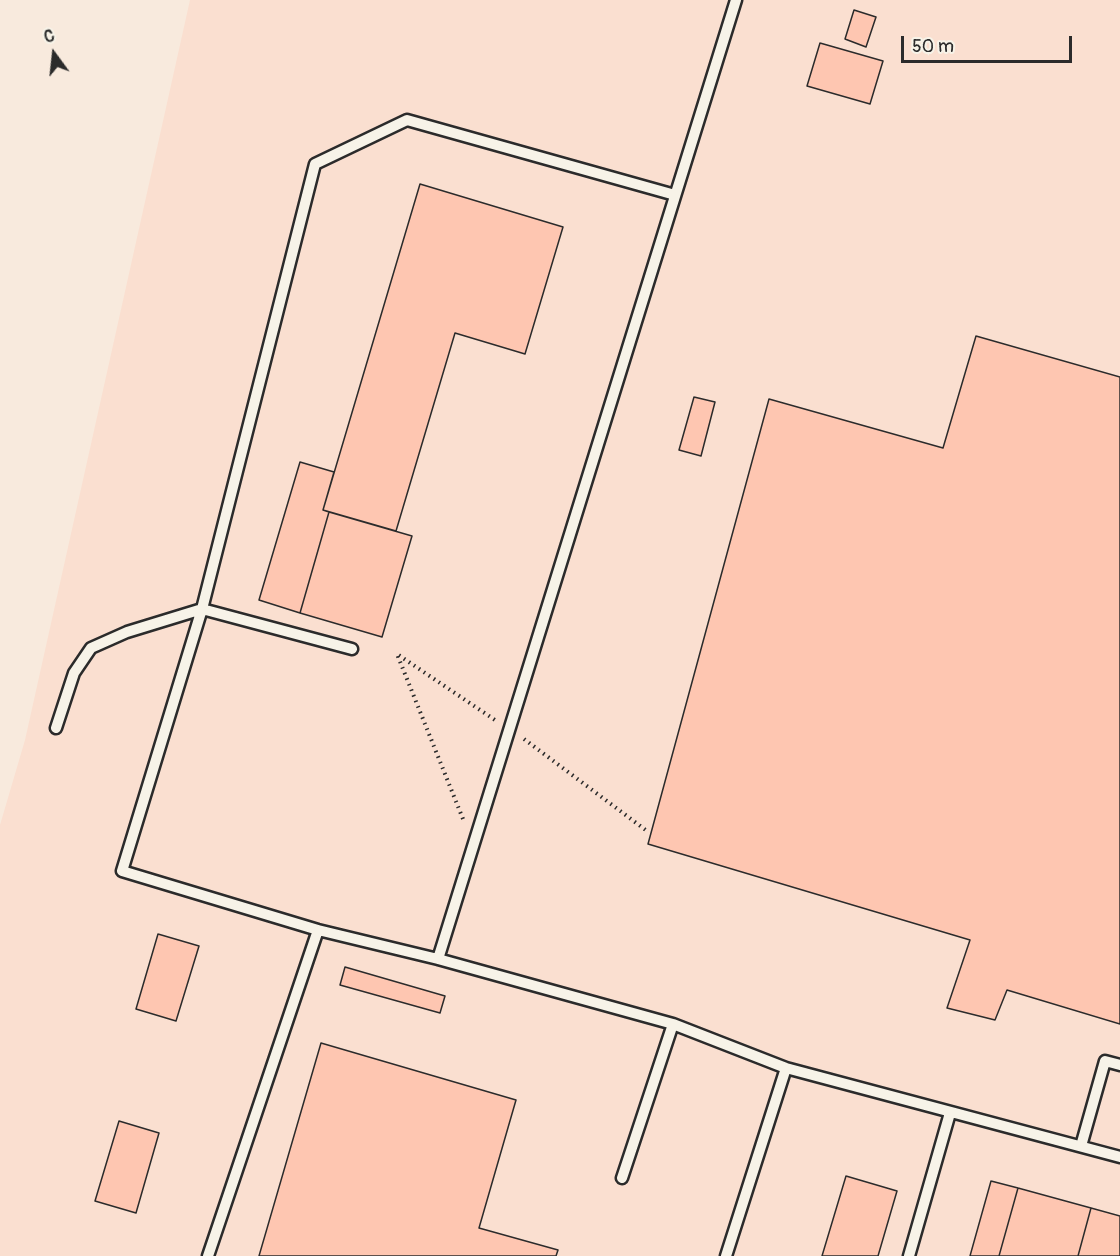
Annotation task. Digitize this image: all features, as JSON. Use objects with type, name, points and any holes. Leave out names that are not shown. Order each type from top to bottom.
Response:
[{"type":"lane","points":[[438,959],[736,0]]},
{"type":"lane","points":[[675,195],[407,120],[315,164],[202,609],[122,871],[318,930],[438,959],[673,1024],[786,1068],[1120,1157]]},
{"type":"lane","points":[[56,728],[74,673],[91,648],[127,632],[202,609],[352,648]]},
{"type":"lane","points":[[208,1256],[318,930]]},
{"type":"lane","points":[[622,1178],[673,1024]]},
{"type":"lane","points":[[1081,1146],[1105,1060],[1120,1065]]},
{"type":"lane","points":[[726,1256],[786,1068]]},
{"type":"lane","points":[[909,1256],[950,1113]]},
{"type":"shaded area","points":[[190,0],[1120,0],[1120,1256],[0,1256],[0,825],[25,740]]},
{"type":"building","points":[[854,10],[876,17],[866,47],[845,39]]},
{"type":"building","points":[[820,43],[883,61],[870,104],[807,86]]},
{"type":"building","points":[[420,184],[563,227],[525,354],[455,333],[396,531],[323,510]]},
{"type":"building","points":[[976,336],[1120,377],[1120,1024],[1007,990],[995,1020],[947,1008],[970,940],[648,844],[769,399],[943,448]]},
{"type":"building","points":[[694,397],[715,402],[701,456],[679,450]]},
{"type":"building","points":[[300,462],[334,472],[323,510],[329,512],[300,613],[259,600]]},
{"type":"building","points":[[329,512],[412,536],[382,637],[300,613]]},
{"type":"building","points":[[158,934],[199,946],[176,1021],[136,1009]]},
{"type":"building","points":[[345,967],[445,996],[440,1013],[340,985]]},
{"type":"building","points":[[321,1043],[516,1100],[479,1228],[558,1250],[556,1256],[259,1256]]},
{"type":"building","points":[[119,1121],[159,1133],[136,1213],[95,1201]]},
{"type":"building","points":[[846,1176],[897,1191],[878,1256],[822,1256]]},
{"type":"building","points":[[991,1181],[1018,1188],[999,1256],[970,1256]]},
{"type":"building","points":[[1018,1188],[1091,1208],[1078,1256],[999,1256]]},
{"type":"building","points":[[1091,1208],[1120,1216],[1120,1256],[1078,1256]]}]
